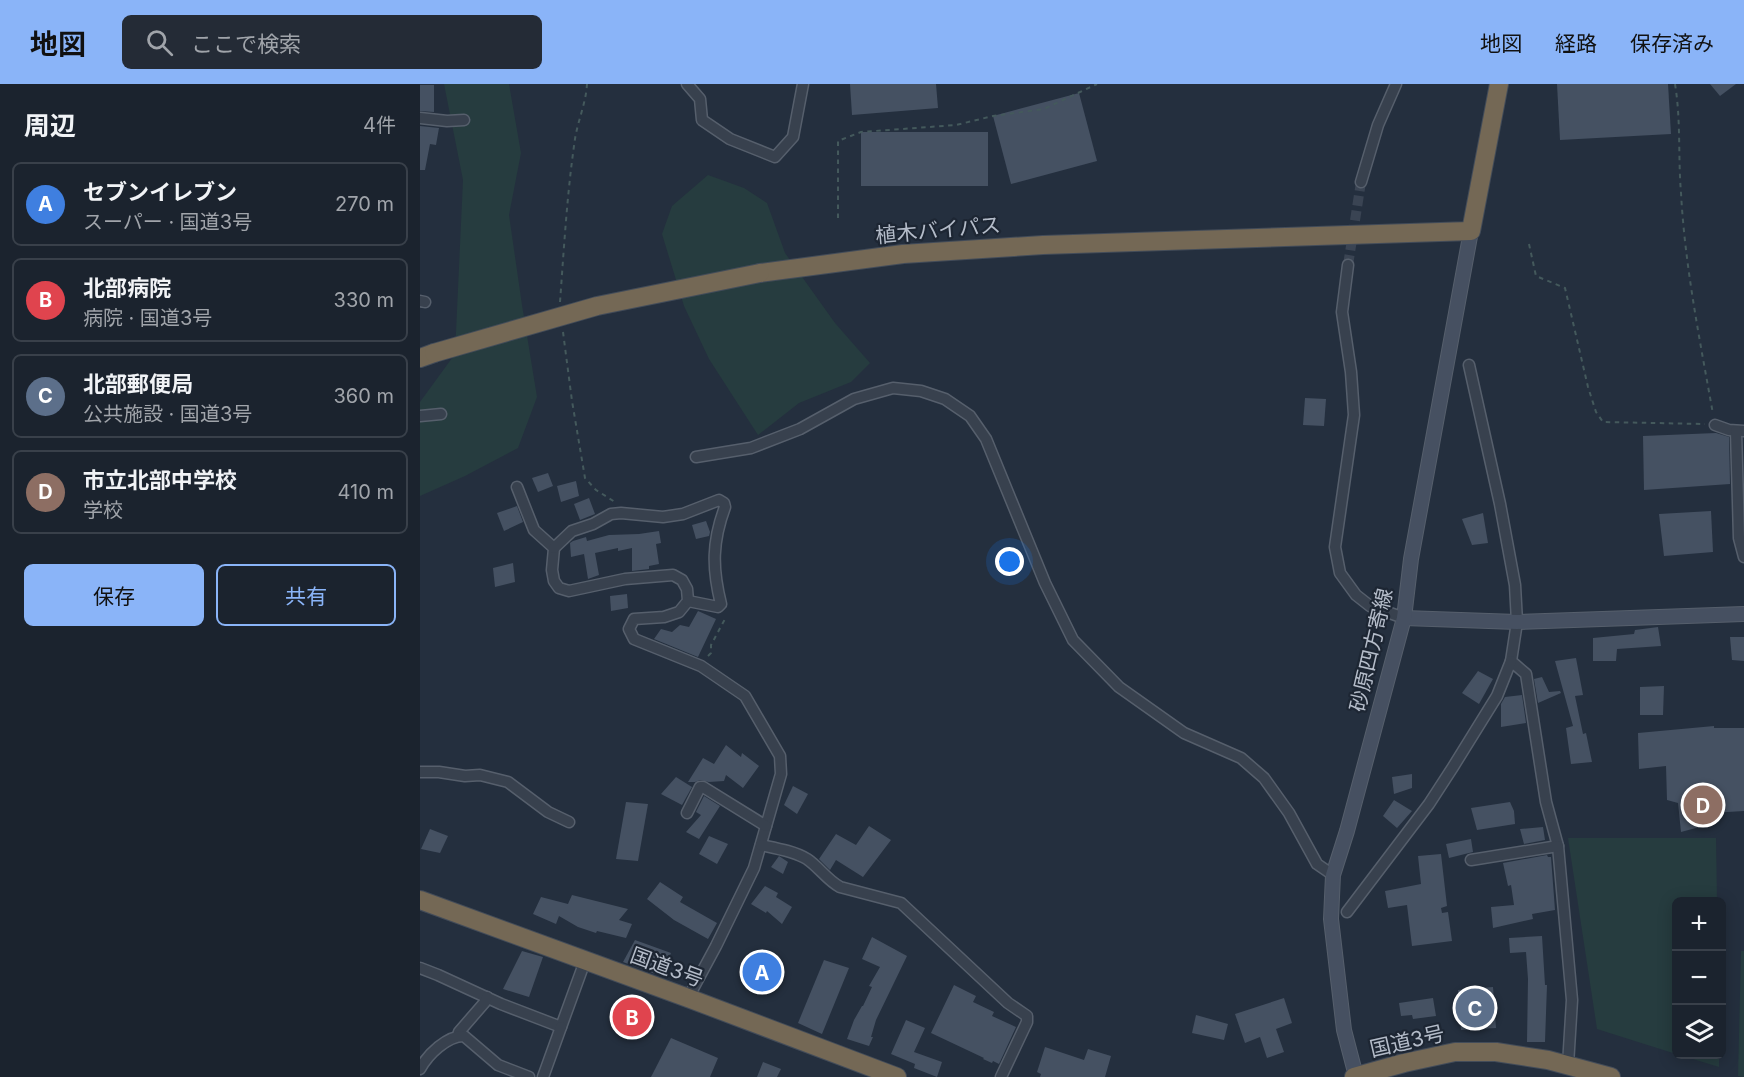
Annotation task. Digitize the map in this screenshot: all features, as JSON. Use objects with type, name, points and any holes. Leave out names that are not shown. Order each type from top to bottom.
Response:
[{"type":"highway","points":[[1471,231],[1499,84]]},
{"type":"highway","name":"植木バイパス","points":[[427,355],[597,306],[760,273],[903,254],[1043,245],[1471,231]]},
{"type":"highway","name":"国道3号","points":[[420,900],[897,1077]]},
{"type":"highway","name":"国道3号","points":[[1355,1077],[1455,1052],[1496,1052],[1548,1060],[1611,1077]]},
{"type":"main road","name":"砂原四方寄線","points":[[1355,1077],[1344,1030],[1331,919],[1333,875],[1404,618],[1412,559],[1471,231]]},
{"type":"main road","points":[[1404,618],[1517,622],[1744,614]]},
{"type":"street","points":[[687,84],[700,99],[702,120],[730,139],[775,157],[793,137],[803,84]]},
{"type":"street","points":[[1361,182],[1378,125],[1396,84]]},
{"type":"street","points":[[420,117],[447,121],[464,120]]},
{"type":"street","points":[[1348,266],[1342,312],[1351,372],[1354,415],[1335,548],[1340,573],[1356,596],[1370,606],[1404,618]]},
{"type":"street","points":[[1347,912],[1429,804],[1497,696],[1511,661],[1517,622],[1515,585],[1500,504],[1469,365]]},
{"type":"street","points":[[696,457],[751,448],[800,429],[854,399],[893,388],[921,391],[945,399],[970,416],[986,439],[1045,583],[1073,640],[1119,687],[1184,733],[1241,758],[1264,778],[1289,813],[1317,864],[1333,875]]},
{"type":"street","points":[[420,416],[441,414]]},
{"type":"street","points":[[1715,425],[1740,431],[1739,538],[1744,557]]},
{"type":"street","points":[[517,487],[534,530],[554,548]]},
{"type":"street","points":[[554,548],[572,531],[594,524],[611,514],[663,517],[682,514],[719,501],[724,503],[725,507],[715,544],[714,564],[721,604],[718,607],[688,601]]},
{"type":"street","points":[[554,548],[552,570],[554,581],[559,588],[569,591],[625,579],[673,575],[682,580],[687,589],[688,601],[679,612],[664,617],[634,619],[629,629],[634,639],[701,666],[745,696],[780,756],[781,774],[754,868],[716,946],[687,998]]},
{"type":"street","points":[[1511,661],[1526,674],[1546,802],[1558,846],[1572,1000],[1569,1065]]},
{"type":"street","points":[[420,772],[480,775],[508,782],[548,812],[569,822]]},
{"type":"street","points":[[687,813],[700,787],[703,787],[766,826]]},
{"type":"street","points":[[761,845],[790,852],[806,859],[840,887],[901,903],[1026,1017],[1027,1022],[1000,1077]]},
{"type":"street","points":[[1470,860],[1558,846]]},
{"type":"street","points":[[543,1077],[585,961]]},
{"type":"street","points":[[420,968],[561,1027]]},
{"type":"street","points":[[458,1036],[487,997]]},
{"type":"street","points":[[420,1069],[439,1046],[458,1036],[464,1036],[498,1065],[529,1077]]},
{"type":"path","points":[[838,218],[838,141],[861,132],[956,125],[993,116],[1044,108],[1097,84]]},
{"type":"path","points":[[1528,244],[1536,276],[1565,288],[1588,387],[1596,412],[1603,422],[1715,425],[1693,300],[1681,194],[1678,104],[1675,84]]},
{"type":"path","points":[[701,666],[711,653],[711,645],[725,619],[721,604]]},
{"type":"green space","points":[[444,84],[509,84],[521,153],[509,215],[537,397],[518,448],[465,476],[420,496],[420,402],[455,354],[463,180]]},
{"type":"green space","points":[[708,175],[744,188],[767,203],[785,253],[835,323],[870,363],[851,382],[799,403],[758,435],[709,359],[684,306],[662,234],[672,206]]},
{"type":"green space","points":[[1568,838],[1716,838],[1717,897],[1672,897],[1672,1053],[1597,1029]]},
{"type":"green space","points":[[1741,951],[1744,951],[1744,1077],[1738,1076]]},
{"type":"green space","points":[[1693,1059],[1719,1059],[1719,1067]]},
{"type":"building","points":[[850,84],[936,84],[938,108],[852,115]]},
{"type":"building","points":[[1557,84],[1668,84],[1671,134],[1560,140]]},
{"type":"building","points":[[1710,84],[1736,84],[1720,96]]},
{"type":"building","points":[[420,85],[434,85],[434,112],[420,111]]},
{"type":"building","points":[[1079,93],[1097,161],[1011,184],[993,116]]},
{"type":"building","points":[[420,126],[439,128],[436,145],[430,144],[425,170],[420,170]]},
{"type":"building","points":[[861,132],[988,132],[988,186],[861,186]]},
{"type":"building","points":[[1305,398],[1326,399],[1324,426],[1303,425]]},
{"type":"building","points":[[1716,433],[1729,437],[1730,484],[1644,490],[1643,436]]},
{"type":"building","points":[[548,473],[553,486],[538,492],[532,478]]},
{"type":"building","points":[[576,481],[579,496],[561,502],[557,486]]},
{"type":"building","points":[[589,498],[595,514],[580,520],[574,504]]},
{"type":"building","points":[[517,506],[523,522],[504,531],[497,513]]},
{"type":"building","points":[[1711,511],[1713,552],[1664,556],[1659,514]]},
{"type":"building","points":[[1483,513],[1488,543],[1472,545],[1462,519]]},
{"type":"building","points":[[706,521],[709,536],[696,539],[692,525]]},
{"type":"building","points":[[659,531],[661,543],[656,544],[659,564],[649,566],[649,569],[632,571],[632,548],[618,551],[618,548],[595,553],[599,575],[588,579],[584,554],[571,557],[570,543],[586,537],[587,541],[609,535]]},
{"type":"building","points":[[513,563],[515,582],[495,587],[493,568]]},
{"type":"building","points":[[627,594],[628,608],[611,611],[610,596]]},
{"type":"building","points":[[698,611],[716,619],[698,657],[654,639],[661,629],[672,632],[680,625],[689,627]]},
{"type":"building","points":[[1658,627],[1661,646],[1617,649],[1616,661],[1593,661],[1593,638],[1634,634],[1635,630]]},
{"type":"building","points":[[1730,637],[1744,637],[1744,661],[1732,660]]},
{"type":"building","points":[[1576,658],[1583,695],[1575,696],[1592,762],[1571,764],[1566,728],[1573,726],[1555,661]]},
{"type":"building","points":[[1478,671],[1493,679],[1479,704],[1462,693]]},
{"type":"building","points":[[1542,677],[1549,692],[1560,691],[1561,693],[1538,703],[1534,679]]},
{"type":"building","points":[[1664,686],[1663,715],[1640,715],[1640,687]]},
{"type":"building","points":[[1522,695],[1526,723],[1501,727],[1501,704],[1505,697]]},
{"type":"building","points":[[1714,726],[1714,728],[1744,728],[1744,811],[1711,813],[1707,825],[1681,832],[1678,803],[1667,800],[1666,766],[1639,769],[1638,733]]},
{"type":"building","points":[[726,745],[741,757],[742,753],[759,766],[743,788],[726,775],[724,781],[688,782],[703,758],[714,764]]},
{"type":"building","points":[[1412,774],[1412,788],[1394,794],[1392,777]]},
{"type":"building","points":[[676,777],[692,787],[682,805],[661,794]]},
{"type":"building","points":[[793,786],[808,794],[797,814],[784,805]]},
{"type":"building","points":[[704,796],[720,806],[699,839],[686,832],[701,815],[696,812]]},
{"type":"building","points":[[1394,800],[1412,811],[1397,828],[1383,816]]},
{"type":"building","points":[[626,802],[648,804],[638,861],[616,859]]},
{"type":"building","points":[[1510,802],[1514,811],[1515,824],[1477,830],[1471,808]]},
{"type":"building","points":[[869,826],[891,840],[863,877],[836,860],[830,870],[819,859],[836,834],[856,845]]},
{"type":"building","points":[[1543,827],[1545,840],[1524,844],[1520,829]]},
{"type":"building","points":[[430,829],[448,836],[440,853],[421,849]]},
{"type":"building","points":[[709,836],[728,844],[717,864],[699,854]]},
{"type":"building","points":[[1471,839],[1473,852],[1449,858],[1446,844]]},
{"type":"building","points":[[1441,854],[1447,906],[1441,908],[1442,913],[1448,912],[1452,941],[1412,946],[1407,905],[1388,908],[1385,891],[1421,884],[1418,856]]},
{"type":"building","points":[[1547,855],[1551,857],[1555,910],[1532,914],[1533,919],[1493,928],[1491,907],[1514,905],[1511,885],[1508,886],[1503,863]]},
{"type":"building","points":[[779,856],[788,862],[783,874],[771,867]]},
{"type":"building","points":[[660,882],[683,897],[680,902],[717,923],[708,939],[674,920],[647,899]]},
{"type":"building","points":[[765,886],[778,893],[776,897],[792,907],[782,924],[767,911],[766,913],[751,904]]},
{"type":"building","points":[[572,895],[628,909],[619,920],[632,924],[626,938],[597,931],[596,933],[578,927],[559,916],[556,924],[533,914],[541,897],[568,904]]},
{"type":"building","points":[[1542,936],[1545,985],[1547,985],[1545,1042],[1527,1042],[1526,952],[1510,953],[1509,938]]},
{"type":"building","points":[[872,937],[907,956],[876,1020],[869,1046],[847,1039],[854,1020],[872,987],[869,986],[880,967],[862,959]]},
{"type":"building","points":[[635,940],[671,953],[661,976],[623,962]]},
{"type":"building","points":[[522,951],[543,957],[529,997],[503,989]]},
{"type":"building","points":[[753,953],[775,955],[771,991],[750,989]]},
{"type":"building","points":[[824,960],[849,968],[822,1034],[798,1023]]},
{"type":"building","points":[[954,985],[976,996],[973,1002],[994,1012],[992,1016],[1016,1027],[999,1064],[983,1059],[931,1033]]},
{"type":"building","points":[[1493,987],[1496,1028],[1461,1030],[1458,990]]},
{"type":"building","points":[[1284,998],[1292,1023],[1276,1029],[1284,1052],[1267,1058],[1260,1037],[1245,1043],[1235,1014]]},
{"type":"building","points":[[1433,998],[1436,1016],[1413,1019],[1412,1015],[1401,1016],[1399,1003]]},
{"type":"building","points":[[1196,1015],[1228,1024],[1224,1040],[1192,1033]]},
{"type":"building","points":[[906,1020],[925,1028],[914,1052],[942,1062],[937,1077],[914,1068],[915,1064],[891,1054]]},
{"type":"building","points":[[671,1038],[718,1058],[710,1077],[651,1077]]},
{"type":"building","points":[[1045,1047],[1084,1060],[1088,1049],[1111,1056],[1105,1077],[1040,1077],[1041,1074],[1037,1072]]},
{"type":"building","points":[[763,1062],[781,1069],[777,1077],[757,1077]]},
{"type":"tunnel","points":[[1348,265],[1361,182]]},
{"type":"place","name":"市立北部中学校","points":[[1703,805]]},
{"type":"place","name":"セブンイレブン","points":[[762,972]]},
{"type":"place","name":"北部郵便局","points":[[1475,1008]]},
{"type":"place","name":"北部病院","points":[[632,1017]]}]
